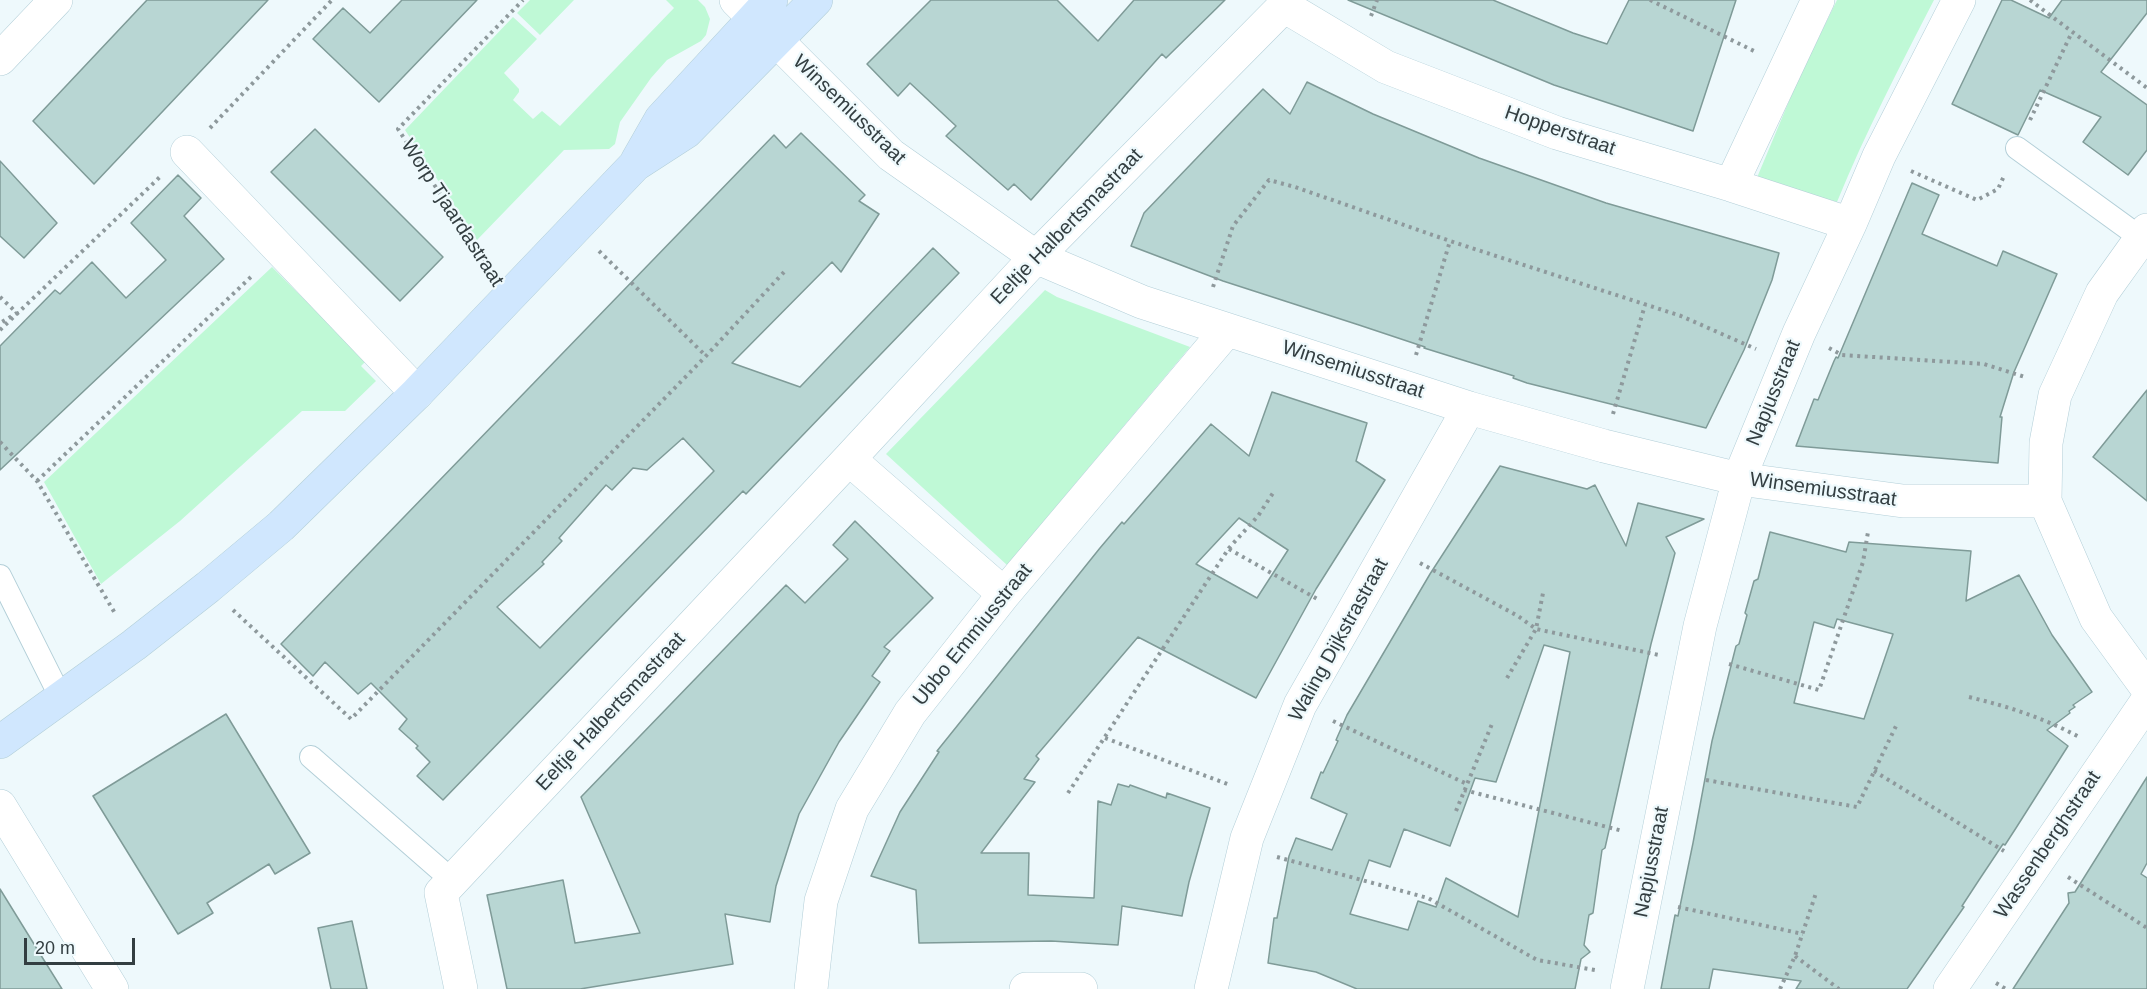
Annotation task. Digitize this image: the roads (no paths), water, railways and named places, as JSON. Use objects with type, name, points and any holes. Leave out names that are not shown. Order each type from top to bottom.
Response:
[{"type":"main road","name":"Worp Tjaardastraat","points":[[1,739],[134,645],[281,526],[417,393],[635,165],[686,132],[816,0]]},
{"type":"main road","name":"Worp Tjaardastraat","points":[[635,165],[661,119],[754,6]]},
{"type":"street","points":[[0,59],[56,0]]},
{"type":"street","points":[[1731,185],[1818,0]]},
{"type":"street","name":"Napjusstraat","points":[[1628,983],[1700,626],[1739,479],[1793,347],[1879,156],[1959,0]]},
{"type":"street","name":"Hopperstraat","points":[[1287,3],[1386,67],[1557,133],[1731,185],[1850,224]]},
{"type":"street","name":"Eeltje Halbertsmastraat","points":[[461,989],[441,893],[1036,257],[1287,3]]},
{"type":"street","name":"Winsemiusstraat","points":[[754,6],[778,40],[891,155],[1036,257],[1142,302],[1469,408],[1604,447],[1739,479],[1903,501],[2045,501]]},
{"type":"street","points":[[187,152],[417,393]]},
{"type":"street","points":[[2144,234],[2102,293],[2055,395],[2046,443],[2045,501],[2096,618],[2147,688]]},
{"type":"street","name":"Ubbo Emmiusstraat","points":[[811,989],[821,901],[852,809],[910,713],[1214,326]]},
{"type":"street","name":"Waling Dijkstrastraat","points":[[1211,989],[1245,848],[1300,705],[1469,408]]},
{"type":"street","points":[[849,459],[1005,594]]},
{"type":"street","name":"Wassenberghstraat","points":[[1950,989],[2147,701]]},
{"type":"street","points":[[0,806],[112,989]]},
{"type":"street","points":[[1026,989],[1081,989]]},
{"type":"lane","points":[[2017,148],[2144,234]]},
{"type":"lane","points":[[0,576],[61,698]]},
{"type":"lane","points":[[311,757],[453,880]]}]
